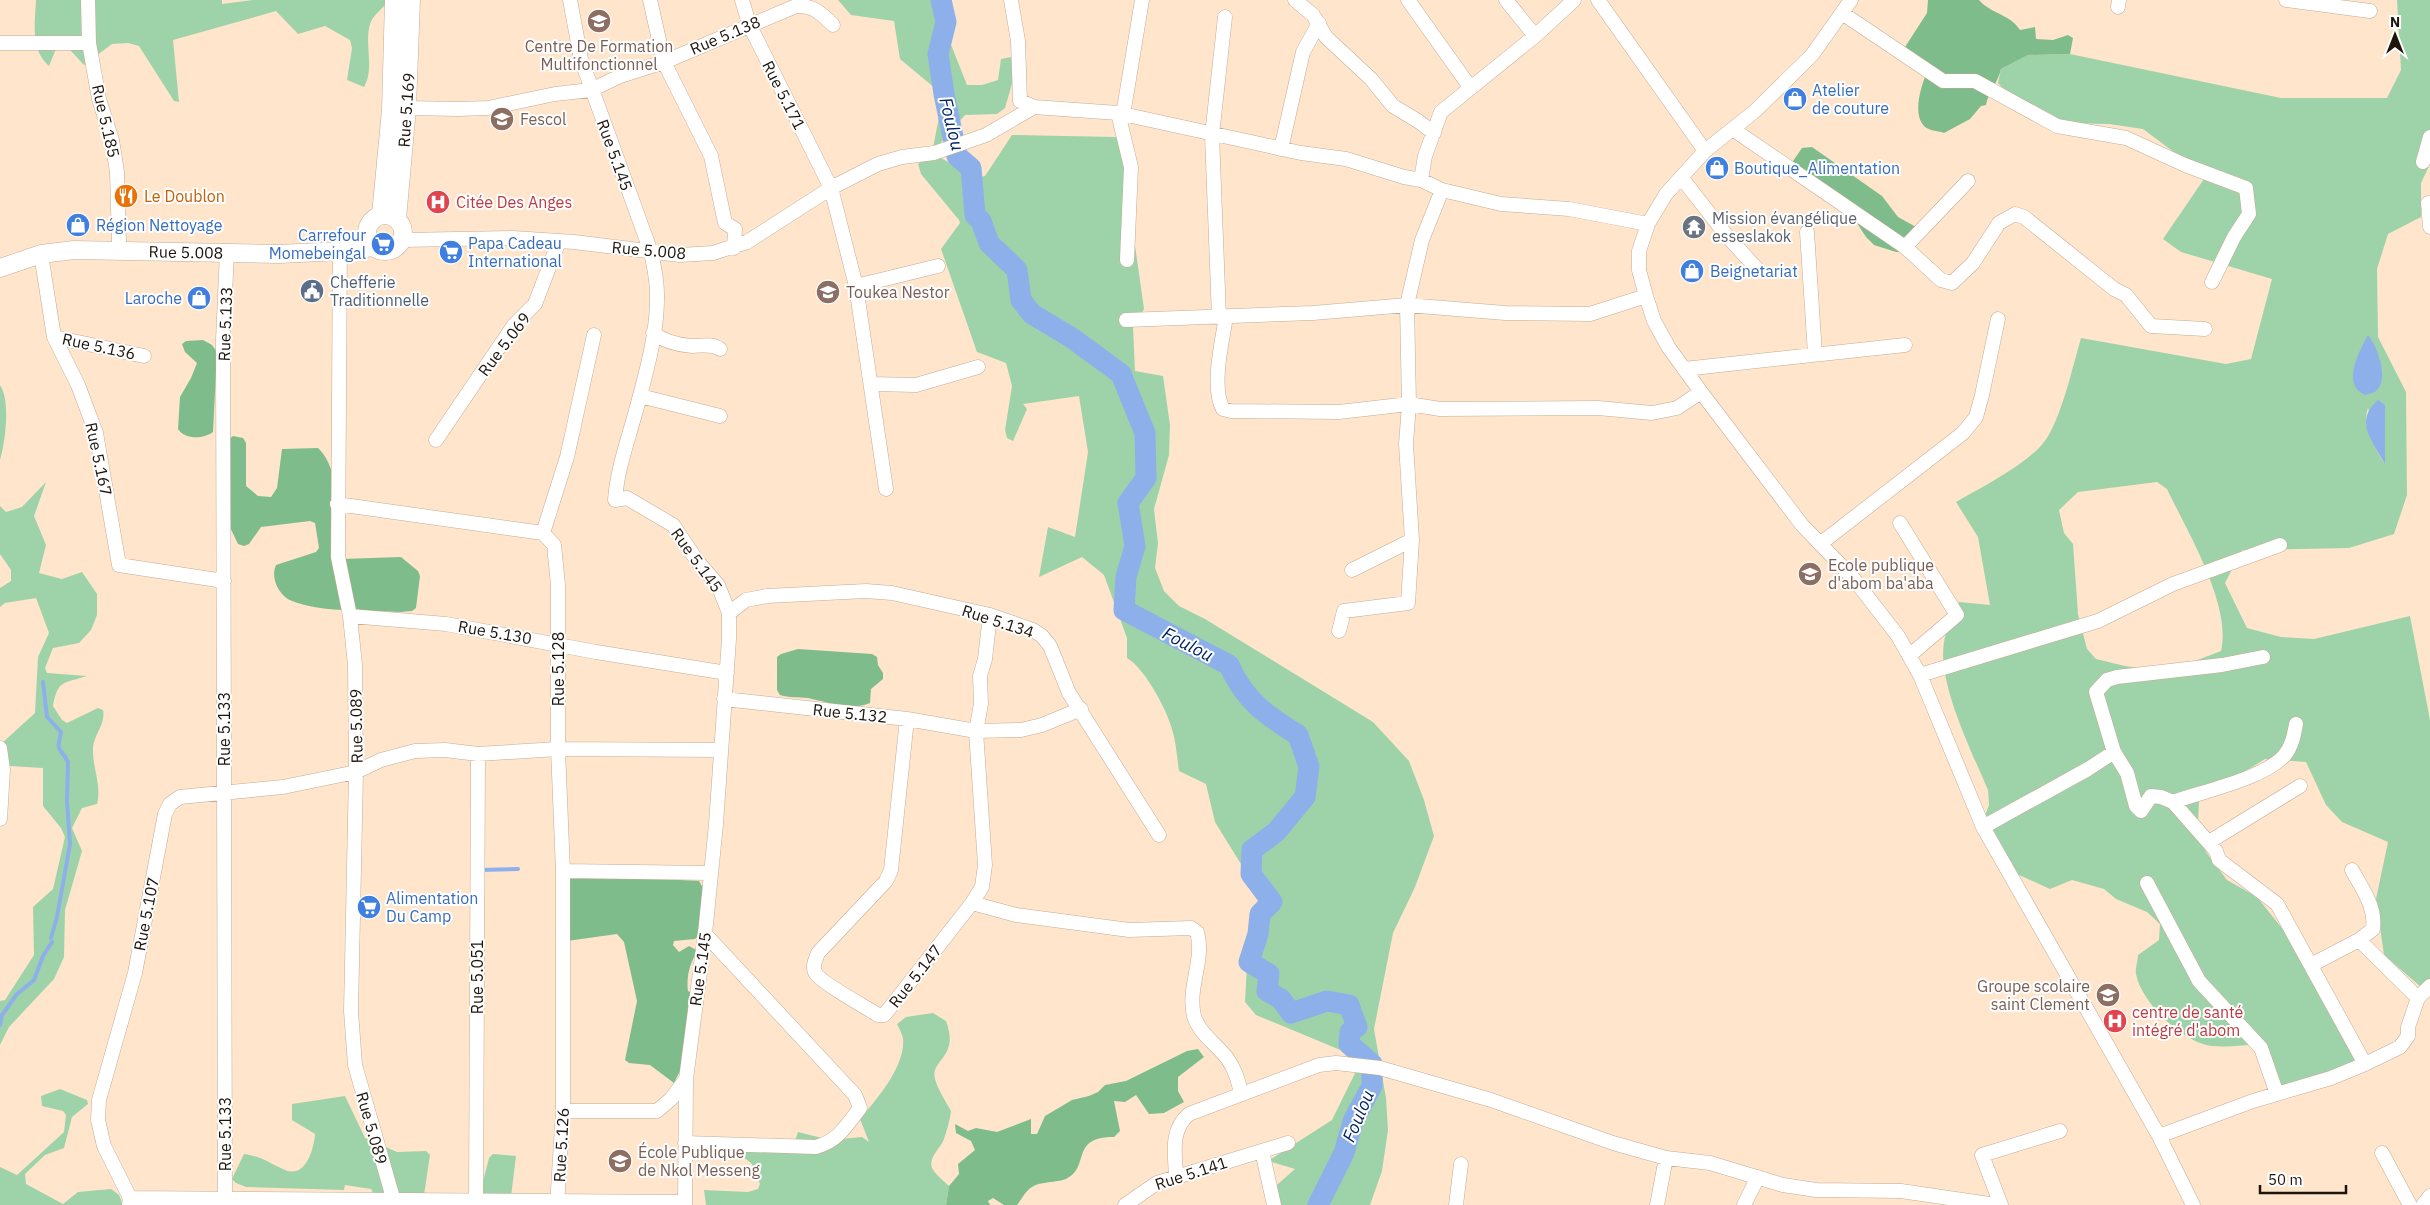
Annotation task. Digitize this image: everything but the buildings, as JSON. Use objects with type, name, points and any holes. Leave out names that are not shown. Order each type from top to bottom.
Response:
[{"type":"main road","name":"Rue 5.169","points":[[389,217],[394,0]]},
{"type":"main road","name":"Rue 5.169","points":[[389,217],[407,108],[411,0]]},
{"type":"main road","points":[[389,217],[403,229],[402,240],[399,245],[384,251],[371,242],[368,226],[389,217]]},
{"type":"main road","name":"Rue 5.008","points":[[0,259],[38,246],[73,242],[341,247]]},
{"type":"main road","name":"Rue 5.008","points":[[0,268],[41,254],[74,250],[279,254],[371,242]]},
{"type":"street","name":"Rue 5.185","points":[[88,0],[89,43],[99,99],[115,156],[119,242]]},
{"type":"street","name":"Rue 5.145","points":[[570,0],[581,59],[651,252],[658,296],[653,334],[640,396],[617,478],[615,500],[627,498],[673,525],[698,562],[718,585],[729,613],[716,824],[705,934],[686,1079],[685,1204]]},
{"type":"street","points":[[650,0],[664,62],[711,156],[725,223],[734,229],[734,248]]},
{"type":"street","name":"Rue 5.171","points":[[742,0],[749,24],[831,188],[856,286],[872,384],[886,489]]},
{"type":"street","points":[[1010,0],[1018,41],[1020,101],[1034,107],[1120,114],[1281,149],[1346,159],[1404,177],[1421,180],[1442,190],[1501,204],[1569,209],[1648,224]]},
{"type":"street","points":[[1127,260],[1131,167],[1120,114],[1142,0]]},
{"type":"street","points":[[1294,0],[1318,22],[1326,37],[1371,79],[1393,106],[1418,120],[1434,133]]},
{"type":"street","points":[[1408,0],[1470,87]]},
{"type":"street","points":[[1506,0],[1535,36]]},
{"type":"street","points":[[1421,180],[1425,156],[1441,112],[1535,36],[1574,0]]},
{"type":"street","points":[[1598,0],[1705,151]]},
{"type":"street","points":[[1851,0],[1812,55],[1734,130],[1705,151],[1666,194],[1648,224],[1638,251],[1639,270],[1646,296],[1654,321],[1668,348],[1802,525],[1853,578],[1898,636],[1920,676],[1983,827],[2159,1136],[2193,1205]]},
{"type":"street","points":[[2286,0],[2370,12]]},
{"type":"street","name":"Rue 5.138","points":[[407,108],[458,110],[488,108],[555,94],[591,90],[620,76],[664,62],[749,24],[796,6],[806,6],[819,10],[833,25]]},
{"type":"street","points":[[1842,13],[1943,81],[1975,81],[2057,126],[2126,138],[2185,165],[2246,188],[2249,214],[2234,237],[2212,282]]},
{"type":"street","points":[[1225,17],[1212,135],[1222,317],[1218,376],[1219,401],[1223,409],[1243,412],[1339,412],[1408,404],[1440,409],[1598,408],[1652,413],[1677,408],[1701,392]]},
{"type":"street","points":[[1281,149],[1303,52],[1318,22]]},
{"type":"street","points":[[0,43],[89,43]]},
{"type":"street","name":"Rue 5.008","points":[[402,240],[513,238],[559,241],[680,255],[713,253],[734,248],[768,229],[831,188],[878,164],[902,157],[934,153],[986,135],[1034,107]]},
{"type":"street","points":[[1734,130],[1905,247],[1942,280],[1952,283],[1973,263],[1999,224],[2016,214],[2024,217],[2114,289],[2126,295],[2151,326],[2206,329]]},
{"type":"street","points":[[2423,162],[2430,137]]},
{"type":"street","points":[[1681,177],[1727,236],[1758,270]]},
{"type":"street","points":[[1905,247],[1968,181]]},
{"type":"street","points":[[1339,631],[1344,611],[1408,603],[1412,540],[1406,444],[1408,404],[1407,305],[1422,240],[1442,190]]},
{"type":"street","points":[[2428,203],[2430,228]]},
{"type":"street","points":[[1807,232],[1815,354]]},
{"type":"street","name":"Rue 5.069","points":[[436,440],[514,325],[535,304],[559,241]]},
{"type":"street","name":"Rue 5.089","points":[[341,247],[337,504],[338,557],[350,616],[355,665],[356,772],[351,1011],[354,1065],[394,1202]]},
{"type":"street","name":"Rue 5.133","points":[[225,1203],[223,340],[227,252]]},
{"type":"street","name":"Rue 5.167","points":[[41,254],[54,337],[78,385],[96,433],[119,565],[224,582]]},
{"type":"street","points":[[856,286],[938,266]]},
{"type":"street","points":[[1126,320],[1313,313],[1407,305],[1505,313],[1590,314],[1646,296]]},
{"type":"street","points":[[1820,544],[1939,453],[1967,428],[1976,417],[1998,319]]},
{"type":"street","points":[[653,334],[669,342],[691,346],[715,346],[720,349]]},
{"type":"street","points":[[337,504],[543,533],[567,457],[594,335]]},
{"type":"street","name":"Rue 5.136","points":[[54,337],[144,356]]},
{"type":"street","points":[[1684,369],[1905,345]]},
{"type":"street","points":[[872,384],[916,385],[978,367]]},
{"type":"street","points":[[640,396],[720,416]]},
{"type":"street","points":[[1900,523],[1957,615],[1909,656]]},
{"type":"street","name":"Rue 5.128","points":[[543,533],[554,544],[555,553],[559,644],[558,749],[563,871]]},
{"type":"street","points":[[1352,570],[1412,540]]},
{"type":"street","points":[[1920,676],[2098,621],[2173,584],[2280,544]]},
{"type":"street","name":"Rue 5.134","points":[[729,613],[746,600],[767,596],[866,591],[892,594],[990,615],[1042,636],[1050,646],[1066,687],[1159,835]]},
{"type":"street","name":"Rue 5.147","points":[[907,719],[891,870],[886,881],[818,953],[814,962],[815,973],[878,1015],[884,1015],[972,903],[982,886],[985,875],[976,732],[981,704],[980,676],[985,659],[990,615]]},
{"type":"street","name":"Rue 5.130","points":[[350,616],[446,624],[726,673]]},
{"type":"street","points":[[2263,657],[2222,665],[2107,680],[2096,692],[2114,752],[2127,773],[2136,806],[2141,811],[2151,796],[2161,797],[2173,802],[2216,851],[2219,860],[2277,904],[2296,943],[2311,965],[2365,1064]]},
{"type":"street","name":"Rue 5.132","points":[[724,699],[907,719],[976,732],[1022,730],[1042,725],[1081,709]]},
{"type":"street","points":[[2173,802],[2254,774],[2277,762],[2292,743],[2296,724]]},
{"type":"street","points":[[0,748],[3,770],[0,819]]},
{"type":"street","name":"Rue 5.107","points":[[129,1202],[104,1146],[98,1120],[99,1100],[135,973],[165,814],[170,804],[180,797],[283,787],[356,772],[382,760],[414,751],[444,750],[478,754],[558,749],[721,750]]},
{"type":"street","points":[[1983,827],[2088,769],[2114,752]]},
{"type":"street","name":"Rue 5.051","points":[[476,1201],[478,754]]},
{"type":"street","points":[[2208,842],[2300,786]]},
{"type":"street","points":[[2311,965],[2359,940],[2373,929],[2375,918],[2372,907],[2352,870]]},
{"type":"street","points":[[563,871],[710,873]]},
{"type":"street","name":"Rue 5.126","points":[[129,1202],[476,1201],[557,1204],[563,1111],[563,871]]},
{"type":"street","points":[[2147,882],[2199,981],[2261,1048],[2277,1094]]},
{"type":"street","points":[[972,903],[1000,912],[1085,925],[1130,930],[1191,928],[1197,932],[1198,954],[1192,1004],[1195,1017],[1202,1032],[1227,1058],[1236,1073],[1241,1093]]},
{"type":"street","points":[[685,1143],[816,1148],[829,1144],[840,1135],[860,1108],[855,1095],[705,934]]},
{"type":"street","points":[[2359,940],[2418,998]]},
{"type":"street","points":[[2159,1136],[2277,1094],[2331,1078],[2400,1047],[2408,1036],[2408,1027],[2418,998],[2430,986]]},
{"type":"street","points":[[1176,1176],[1175,1137],[1180,1121],[1189,1114],[1318,1064],[1336,1063],[1374,1067],[1490,1100],[1612,1143],[1666,1158],[1710,1163],[1783,1185],[1816,1190],[1901,1191],[1944,1202],[1996,1205]]},
{"type":"street","points":[[657,1111],[671,1099],[686,1079]]},
{"type":"street","points":[[563,1111],[685,1111]]},
{"type":"street","points":[[2001,1205],[1982,1155],[2060,1131]]},
{"type":"street","name":"Rue 5.141","points":[[1133,1203],[1157,1183],[1288,1143]]},
{"type":"street","points":[[1262,1151],[1274,1205]]},
{"type":"street","points":[[2382,1153],[2410,1205]]},
{"type":"street","points":[[1657,1205],[1666,1158]]},
{"type":"street","points":[[1456,1205],[1460,1164]]},
{"type":"street","points":[[1744,1205],[1758,1177]]},
{"type":"street","points":[[2423,1205],[2430,1196]]},
{"type":"street","points":[[557,1204],[685,1204]]},
{"type":"green space","points":[[36,0],[222,0],[222,4],[253,0],[390,0],[370,24],[368,32],[369,72],[364,87],[347,80],[352,48],[350,40],[325,26],[298,34],[276,11],[173,40],[179,102],[174,101],[139,46],[128,43],[112,44],[84,65],[60,39],[49,66],[43,60],[36,44]]},
{"type":"green space","points":[[838,0],[944,0],[944,27],[967,85],[982,85],[998,80],[1001,59],[1011,57],[1014,77],[1005,108],[997,114],[965,115],[932,153],[940,112],[936,89],[900,59],[894,21],[851,15]]},
{"type":"green space","points":[[1928,0],[1979,0],[1984,5],[2006,17],[2020,30],[2035,27],[2036,39],[2053,40],[2068,35],[2073,38],[2070,54],[2028,55],[2001,69],[1986,105],[1981,106],[1970,119],[1944,133],[1929,129],[1921,121],[1918,107],[1928,69],[1911,56],[1905,47],[1927,13]]},
{"type":"green space","points":[[2397,0],[2430,0],[2430,164],[2421,183],[2421,217],[2388,234],[2377,269],[2378,337],[2406,392],[2407,495],[2394,534],[2349,548],[2242,550],[2225,583],[2247,628],[2281,637],[2314,639],[2410,616],[2430,720],[2430,983],[2421,987],[2384,955],[2376,899],[2388,842],[2342,822],[2326,805],[2306,762],[2265,759],[2199,800],[2198,824],[2206,852],[2227,880],[2257,897],[2293,942],[2361,1061],[2273,1095],[2261,1044],[2216,1046],[2193,1040],[2162,1016],[2145,995],[2136,974],[2138,955],[2159,940],[2160,924],[2147,912],[2116,899],[2104,889],[2072,880],[2050,889],[2006,869],[1981,826],[1989,805],[1988,790],[1957,717],[1943,659],[1945,637],[1959,602],[1990,605],[1978,537],[1956,502],[2030,456],[2046,439],[2059,412],[2081,338],[2226,364],[2251,359],[2272,279],[2181,252],[2163,239],[2206,176],[2143,129],[2109,124],[2063,123],[2047,112],[2021,100],[1998,83],[2001,69],[2028,55],[2070,54],[2281,98],[2387,98],[2401,70]],"holes":[[[2368,408],[2384,463],[2370,437],[2366,423]],[[2157,482],[2167,489],[2206,569],[2220,612],[2223,633],[2221,651],[2182,666],[2153,670],[2096,659],[2087,649],[2078,614],[2073,544],[2064,533],[2059,510],[2078,492]]]},
{"type":"green space","points":[[1012,135],[1115,137],[1120,139],[1144,309],[1133,327],[1135,371],[1163,376],[1170,425],[1169,455],[1154,509],[1158,543],[1155,568],[1164,591],[1179,606],[1205,619],[1373,722],[1409,761],[1424,800],[1434,836],[1415,887],[1393,933],[1374,1029],[1386,1098],[1388,1130],[1382,1171],[1370,1205],[1274,1205],[1270,1191],[1295,1169],[1268,1161],[1332,1120],[1362,1059],[1256,1015],[1245,1002],[1249,926],[1260,895],[1215,822],[1206,784],[1179,771],[1169,720],[1148,680],[1134,663],[1127,658],[1127,638],[1104,575],[1082,557],[1039,577],[1048,527],[1075,537],[1088,452],[1079,396],[1023,404],[1027,409],[1013,441],[1007,438],[1005,430],[1012,386],[1006,363],[977,352],[941,249],[960,223],[921,174],[918,164],[932,153],[977,178],[985,176]]},
{"type":"green space","points":[[1812,147],[1882,196],[1898,217],[1916,227],[1906,252],[1896,252],[1874,245],[1866,237],[1851,214],[1793,172],[1793,161],[1802,148]]},
{"type":"green space","points":[[203,340],[212,345],[217,352],[213,432],[205,436],[190,437],[181,433],[178,429],[180,397],[197,363],[185,352],[182,344],[186,341]]},
{"type":"green space","points":[[0,385],[6,411],[4,443],[0,460]]},
{"type":"green space","points":[[233,436],[243,438],[246,443],[246,486],[258,496],[271,497],[277,488],[282,449],[318,448],[326,458],[335,485],[338,500],[341,559],[401,557],[418,571],[420,576],[416,608],[412,611],[401,612],[345,610],[317,608],[287,599],[277,586],[274,570],[276,565],[316,552],[319,548],[315,523],[310,521],[261,527],[249,544],[244,546],[238,544],[227,521],[229,439]]},
{"type":"green space","points":[[46,482],[34,516],[46,545],[39,573],[62,579],[82,572],[97,594],[97,615],[91,630],[79,643],[53,648],[45,668],[47,673],[87,676],[63,684],[57,691],[53,706],[62,720],[67,723],[98,708],[103,710],[103,720],[93,748],[98,797],[97,804],[82,808],[72,828],[82,851],[65,910],[64,957],[54,979],[9,1027],[0,1045],[0,1001],[5,1000],[34,955],[33,907],[53,889],[65,837],[61,828],[43,806],[43,768],[10,766],[1,744],[35,713],[38,657],[49,633],[36,598],[5,603],[0,607],[0,588],[11,581],[11,570],[0,554],[0,506],[6,512],[22,507]]},
{"type":"green space","points":[[798,649],[872,654],[877,657],[878,665],[883,673],[883,679],[871,689],[870,703],[863,705],[847,706],[808,698],[780,695],[777,690],[777,657]]},
{"type":"green space","points":[[569,874],[699,881],[703,888],[702,932],[695,939],[674,941],[673,945],[679,952],[689,946],[698,951],[688,975],[688,991],[702,998],[702,1008],[697,1030],[674,1083],[650,1065],[629,1063],[625,1060],[637,1001],[624,942],[617,934],[567,941]]},
{"type":"green space","points":[[933,1013],[946,1021],[949,1033],[947,1050],[937,1067],[935,1079],[951,1114],[944,1139],[933,1156],[931,1164],[935,1173],[949,1186],[946,1205],[706,1205],[704,1190],[748,1192],[758,1189],[760,1184],[752,1164],[736,1151],[795,1141],[798,1132],[830,1140],[862,1137],[869,1142],[860,1119],[889,1082],[900,1060],[903,1038],[897,1024],[906,1017]]},
{"type":"green space","points":[[1198,1049],[1204,1057],[1178,1077],[1178,1091],[1184,1102],[1164,1113],[1149,1114],[1136,1095],[1125,1102],[1114,1101],[1120,1131],[1114,1137],[1100,1138],[1091,1142],[1082,1154],[1078,1167],[1066,1179],[1030,1188],[1017,1205],[1004,1205],[993,1198],[988,1201],[990,1205],[946,1205],[949,1186],[959,1174],[958,1164],[975,1150],[971,1141],[956,1133],[955,1124],[968,1131],[976,1128],[997,1132],[1031,1119],[1031,1134],[1037,1134],[1045,1116],[1072,1100],[1089,1096],[1098,1092],[1105,1085],[1126,1081],[1187,1051]]},
{"type":"green space","points":[[60,1089],[87,1100],[88,1104],[72,1117],[64,1148],[45,1155],[25,1174],[26,1184],[63,1204],[78,1192],[111,1189],[119,1195],[123,1205],[0,1205],[0,1167],[17,1175],[64,1132],[66,1115],[63,1111],[42,1106],[41,1096]]},
{"type":"green space","points":[[345,1096],[365,1138],[397,1152],[426,1151],[430,1155],[424,1195],[380,1205],[371,1189],[345,1185],[344,1190],[246,1187],[232,1179],[244,1154],[251,1155],[285,1170],[292,1172],[298,1170],[308,1161],[315,1134],[292,1120],[292,1104]]},
{"type":"green space","points":[[493,1154],[516,1156],[510,1205],[477,1205],[489,1158]]},
{"type":"water","points":[[2368,335],[2375,346],[2381,363],[2382,379],[2376,391],[2365,395],[2354,384],[2353,376],[2357,358]]},
{"type":"water","points":[[2378,400],[2385,405],[2385,464],[2371,440],[2366,424],[2371,408]]},
{"type":"waterway","name":"Foulou","points":[[941,0],[946,22],[938,54],[944,94],[957,156],[971,168],[975,215],[981,221],[989,243],[1017,270],[1021,300],[1032,314],[1072,338],[1121,374],[1145,433],[1146,478],[1128,503],[1135,546],[1126,577],[1124,610],[1229,665],[1235,678],[1249,698],[1266,714],[1298,735],[1309,767],[1305,797],[1276,832],[1252,850],[1251,874],[1272,902],[1260,914],[1258,934],[1249,962],[1269,974],[1267,991],[1281,999],[1291,1013],[1327,1001],[1349,1005],[1357,1027],[1350,1032],[1349,1044],[1372,1064],[1372,1086],[1353,1121],[1344,1153],[1318,1205]]},
{"type":"waterway","points":[[43,682],[47,717],[61,732],[59,749],[68,762],[67,801],[70,844],[57,917],[51,938]]},
{"type":"waterway","points":[[479,870],[518,869]]},
{"type":"waterway","points":[[0,1025],[2,1015],[17,994],[34,980],[43,956],[52,942]]},
{"type":"place","name":"Centre De Formation Multifonctionnel","points":[[599,21]]},
{"type":"place","name":"Atelier de couture","points":[[1795,99]]},
{"type":"place","name":"Fescol","points":[[502,119]]},
{"type":"place","name":"Boutique_Alimentation","points":[[1717,168]]},
{"type":"place","name":"Le Doublon","points":[[126,196]]},
{"type":"place","name":"Citée Des Anges","points":[[438,202]]},
{"type":"place","name":"Région Nettoyage","points":[[78,225]]},
{"type":"place","name":"Mission évangélique esseslakok","points":[[1694,227]]},
{"type":"place","name":"Carrefour Momebeingal","points":[[383,244]]},
{"type":"place","name":"Papa Cadeau International","points":[[451,252]]},
{"type":"place","name":"Beignetariat","points":[[1692,271]]},
{"type":"place","name":"Chefferie Traditionnelle","points":[[312,291]]},
{"type":"place","name":"Toukea Nestor","points":[[828,292]]},
{"type":"place","name":"Laroche","points":[[199,298]]},
{"type":"place","name":"Ecole publique d'abom ba'aba","points":[[1810,574]]},
{"type":"place","name":"Alimentation Du Camp","points":[[369,907]]},
{"type":"place","name":"Groupe scolaire saint Clement","points":[[2108,995]]},
{"type":"place","name":"centre de santé intégré d'abom","points":[[2115,1021]]},
{"type":"place","name":"École Publique de Nkol Messeng","points":[[620,1161]]}]
